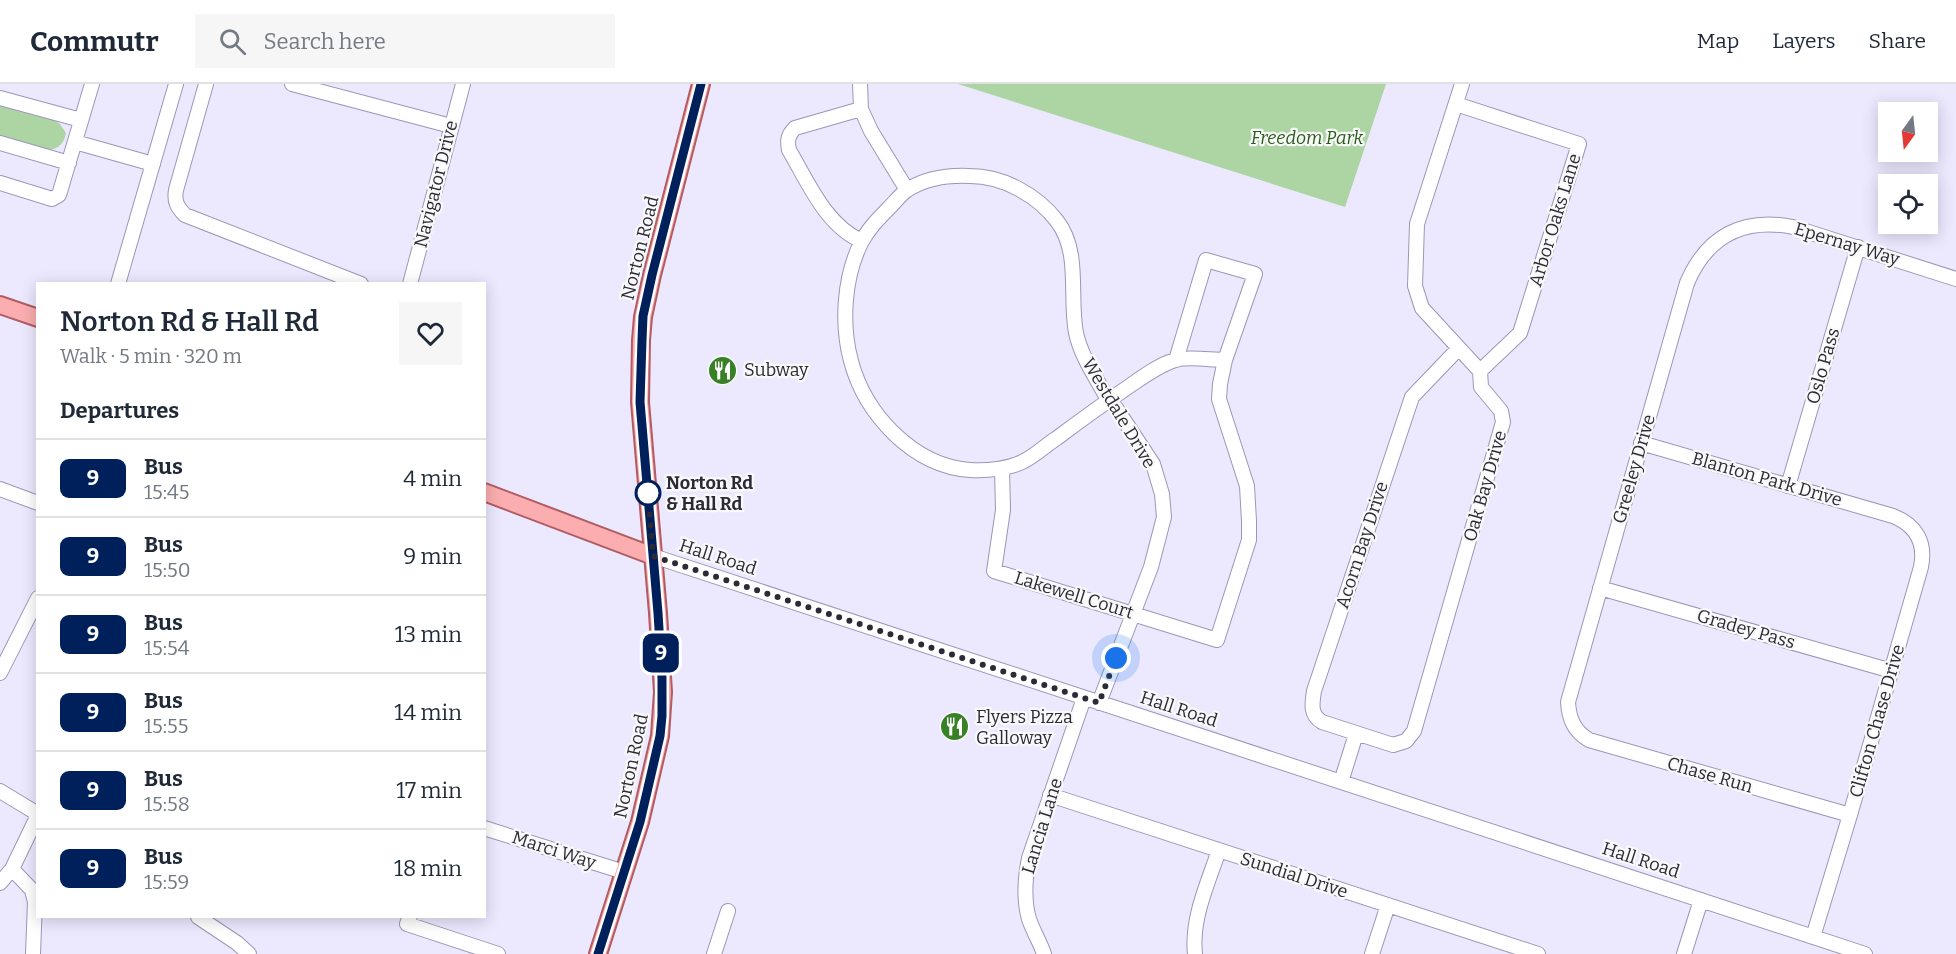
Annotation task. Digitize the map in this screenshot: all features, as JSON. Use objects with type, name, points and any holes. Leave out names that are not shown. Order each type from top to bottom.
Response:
[{"type":"main road","name":"Norton Road","points":[[598,954],[640,822],[654,767],[662,716],[658,613],[640,402],[643,316],[702,84]]},
{"type":"main road","points":[[0,305],[36,317]]},
{"type":"main road","name":"Hall Road","points":[[486,493],[653,556]]},
{"type":"street","points":[[0,183],[52,199],[59,195],[92,84]]},
{"type":"street","points":[[119,282],[176,84]]},
{"type":"street","points":[[206,84],[176,190],[175,199],[178,208],[185,215],[356,282]]},
{"type":"street","points":[[293,84],[451,126]]},
{"type":"street","name":"Navigator Drive","points":[[411,282],[463,84]]},
{"type":"street","points":[[860,84],[861,109],[871,131],[907,190],[876,220],[862,241],[849,281],[845,306],[850,359],[856,376],[875,411],[890,431],[910,448],[953,467],[971,470],[1002,468],[1023,462],[1148,374],[1176,360],[1225,360],[1255,274],[1206,260],[1176,360]]},
{"type":"street","name":"Oak Bay Drive","points":[[1356,734],[1393,745],[1406,741],[1413,731],[1503,422],[1501,411],[1481,387],[1480,371],[1422,308],[1415,286],[1417,224],[1462,84]]},
{"type":"street","points":[[0,98],[81,120]]},
{"type":"street","name":"Arbor Oaks Lane","points":[[1456,104],[1579,144],[1520,333],[1480,371]]},
{"type":"street","points":[[861,109],[795,128],[789,134],[787,142],[789,150],[823,208],[850,236],[862,241]]},
{"type":"street","points":[[75,142],[153,164]]},
{"type":"street","points":[[0,143],[69,163]]},
{"type":"street","name":"Westdale Drive","points":[[907,190],[933,179],[978,176],[999,179],[1035,199],[1048,210],[1059,223],[1070,247],[1073,311],[1082,354],[1109,400],[1153,464],[1162,494],[1164,517],[1158,545],[1099,703]]},
{"type":"street","name":"Epernay Way","points":[[1737,229],[1762,223],[1793,226],[1956,279]]},
{"type":"street","name":"Greeley Drive","points":[[1574,727],[1569,715],[1568,702],[1641,443],[1693,270],[1699,259],[1714,243],[1737,229]]},
{"type":"street","name":"Oslo Pass","points":[[1788,486],[1858,247]]},
{"type":"street","name":"Acorn Bay Drive","points":[[1356,734],[1317,719],[1312,705],[1314,691],[1412,397],[1459,348]]},
{"type":"street","name":"Lakewell Court","points":[[1002,468],[1003,510],[994,571],[1217,640],[1249,540],[1247,486],[1219,399],[1225,360]]},
{"type":"street","name":"Blanton Park Drive","points":[[1641,443],[1893,516]]},
{"type":"street","points":[[0,489],[36,502]]},
{"type":"street","name":"Clifton Chase Drive","points":[[1813,937],[1892,671],[1923,557],[1922,543],[1916,531],[1904,520],[1893,516]]},
{"type":"street","name":"Hall Road","points":[[653,556],[1865,954]]},
{"type":"street","name":"Gradey Pass","points":[[1600,588],[1892,671]]},
{"type":"street","points":[[0,673],[36,602]]},
{"type":"street","name":"Lancia Lane","points":[[1044,954],[1028,917],[1025,878],[1029,858],[1084,698]]},
{"type":"street","name":"Chase Run","points":[[1574,727],[1589,740],[1850,815]]},
{"type":"street","points":[[1341,782],[1356,734]]},
{"type":"street","points":[[0,791],[36,814]]},
{"type":"street","name":"Sundial Drive","points":[[1050,795],[1531,953]]},
{"type":"street","points":[[0,883],[12,869],[36,819]]},
{"type":"street","name":"Marci Way","points":[[486,829],[624,872]]},
{"type":"street","points":[[1196,954],[1194,943],[1198,916],[1219,850]]},
{"type":"street","points":[[12,869],[33,890],[35,902],[33,954]]},
{"type":"street","points":[[1684,954],[1701,900]]},
{"type":"street","points":[[1372,954],[1388,905]]},
{"type":"street","points":[[714,954],[729,911]]},
{"type":"street","points":[[199,918],[234,948],[249,954]]},
{"type":"street","points":[[409,918],[407,924],[476,951],[498,954]]},
{"type":"green space","name":"Freedom Park","points":[[958,84],[1386,84],[1345,207]]},
{"type":"green space","points":[[0,104],[54,120],[66,133],[63,143],[48,150],[28,147],[0,138]]},
{"type":"bus line","name":"9","points":[[598,954],[640,822],[660,736],[662,678],[640,402],[643,316],[701,84]]},
{"type":"place","name":"Subway","points":[[723,370]]},
{"type":"place","name":"Norton Rd & Hall Rd","points":[[648,493]]},
{"type":"place","name":"Flyers Pizza Galloway","points":[[955,727]]},
{"type":"route","points":[[648,493],[653,556],[1099,703],[1116,658]]}]
